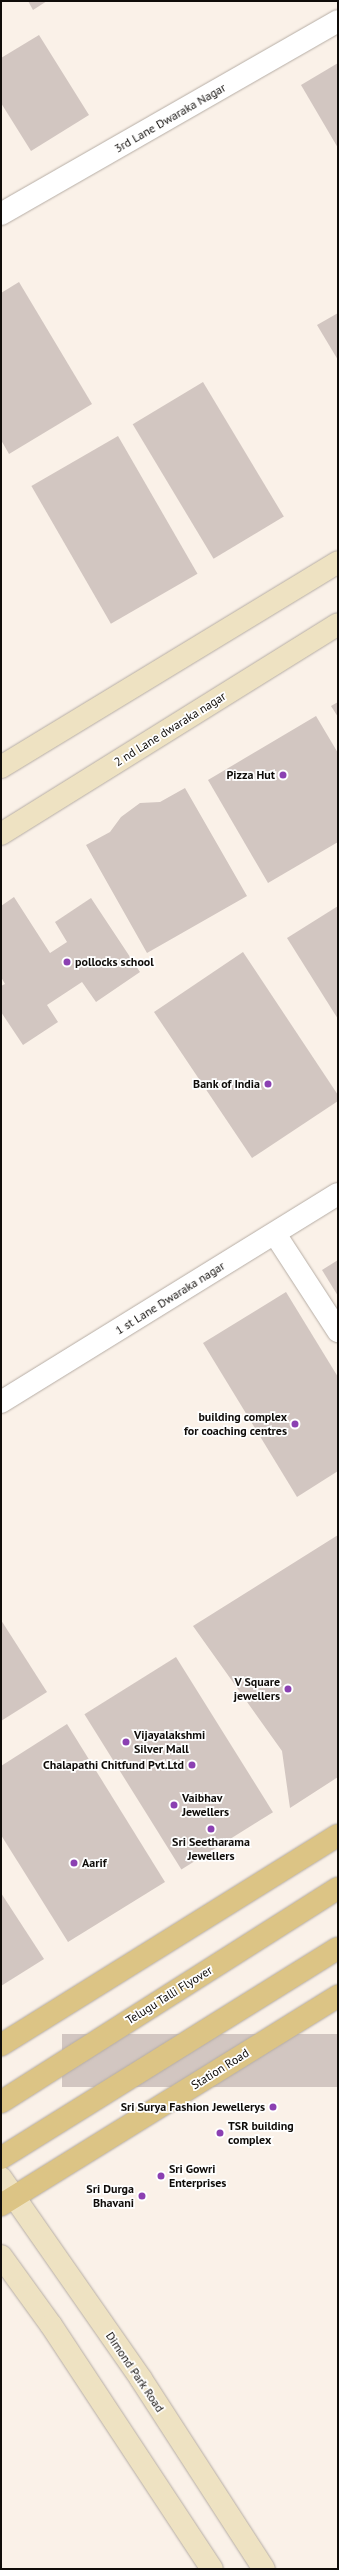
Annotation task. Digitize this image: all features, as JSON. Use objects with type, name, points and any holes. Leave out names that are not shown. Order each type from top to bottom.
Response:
[{"type":"main road","points":[[1,767],[338,562]]},
{"type":"main road","name":"2 nd Lane dwaraka nagar","points":[[1,834],[338,624]]},
{"type":"main road","points":[[1,2045],[338,1835]]},
{"type":"main road","name":"Telugu Talli Flyover","points":[[1,2102],[338,1888]]},
{"type":"main road","points":[[1,2158],[338,1948]]},
{"type":"main road","name":"Station Road","points":[[8,2201],[338,1996]]},
{"type":"main road","name":"Dimond Park Road","points":[[1,2178],[8,2201],[141,2380],[264,2569]]},
{"type":"main road","points":[[1,2256],[51,2325],[212,2569]]},
{"type":"street","name":"3rd Lane Dwaraka Nagar","points":[[1,214],[338,21]]},
{"type":"street","name":"1 st Lane Dwaraka nagar","points":[[1,1402],[338,1194]]},
{"type":"street","points":[[275,1234],[338,1331]]},
{"type":"building","points":[[28,1],[47,1],[33,10]]},
{"type":"building","points":[[39,35],[89,115],[31,151],[1,103],[1,58]]},
{"type":"building","points":[[338,63],[338,148],[301,85]]},
{"type":"building","points":[[19,282],[92,404],[9,454],[1,440],[1,293]]},
{"type":"building","points":[[338,313],[338,360],[317,325]]},
{"type":"building","points":[[203,382],[284,517],[214,559],[133,424]]},
{"type":"building","points":[[118,436],[198,574],[111,624],[31,486]]},
{"type":"building","points":[[338,702],[338,717],[331,706]]},
{"type":"building","points":[[316,716],[338,753],[338,842],[268,883],[208,780]]},
{"type":"building","points":[[185,788],[247,896],[147,953],[86,845],[110,832],[121,817],[140,803],[160,802]]},
{"type":"building","name":"pollocks school","points":[[14,897],[50,953],[67,942],[55,922],[91,898],[140,972],[96,1002],[82,982],[47,1005],[58,1022],[23,1045],[1,1012],[1,986],[5,984],[1,977],[1,906]]},
{"type":"building","points":[[338,906],[338,1019],[287,938]]},
{"type":"building","points":[[243,952],[338,1095],[338,1101],[252,1158],[154,1012]]},
{"type":"building","points":[[338,1260],[338,1296],[322,1270]]},
{"type":"building","name":"building complex for coaching centres","points":[[286,1292],[338,1377],[338,1471],[297,1497],[203,1343]]},
{"type":"building","name":"V Square jewellers","points":[[338,1535],[338,1777],[290,1808],[282,1751],[193,1626]]},
{"type":"building","points":[[1,1620],[47,1692],[1,1721]]},
{"type":"building","points":[[176,1657],[273,1812],[181,1869],[84,1714]]},
{"type":"building","points":[[67,1724],[165,1882],[68,1942],[1,1835],[1,1766]]},
{"type":"building","points":[[1,1893],[44,1959],[1,1986]]},
{"type":"building","points":[[62,2034],[338,2034],[338,2087],[62,2087]]},
{"type":"place","name":"Pizza Hut","points":[[283,775]]},
{"type":"place","name":"pollocks school","points":[[67,962]]},
{"type":"place","name":"Bank of India","points":[[268,1084]]},
{"type":"place","name":"building complex for coaching centres","points":[[295,1424]]},
{"type":"place","name":"V Square jewellers","points":[[288,1689]]},
{"type":"place","name":"Vijayalakshmi Silver Mall","points":[[126,1742]]},
{"type":"place","name":"Chalapathi Chitfund Pvt.Ltd","points":[[192,1765]]},
{"type":"place","name":"Vaibhav Jewellers","points":[[174,1805]]},
{"type":"place","name":"Sri Seetharama Jewellers","points":[[211,1829]]},
{"type":"place","name":"Aarif","points":[[74,1863]]},
{"type":"place","name":"Sri Surya Fashion Jewellerys","points":[[273,2107]]},
{"type":"place","name":"TSR building complex","points":[[220,2133]]},
{"type":"place","name":"Sri Gowri Enterprises","points":[[161,2176]]},
{"type":"place","name":"Sri Durga Bhavani","points":[[142,2196]]}]
